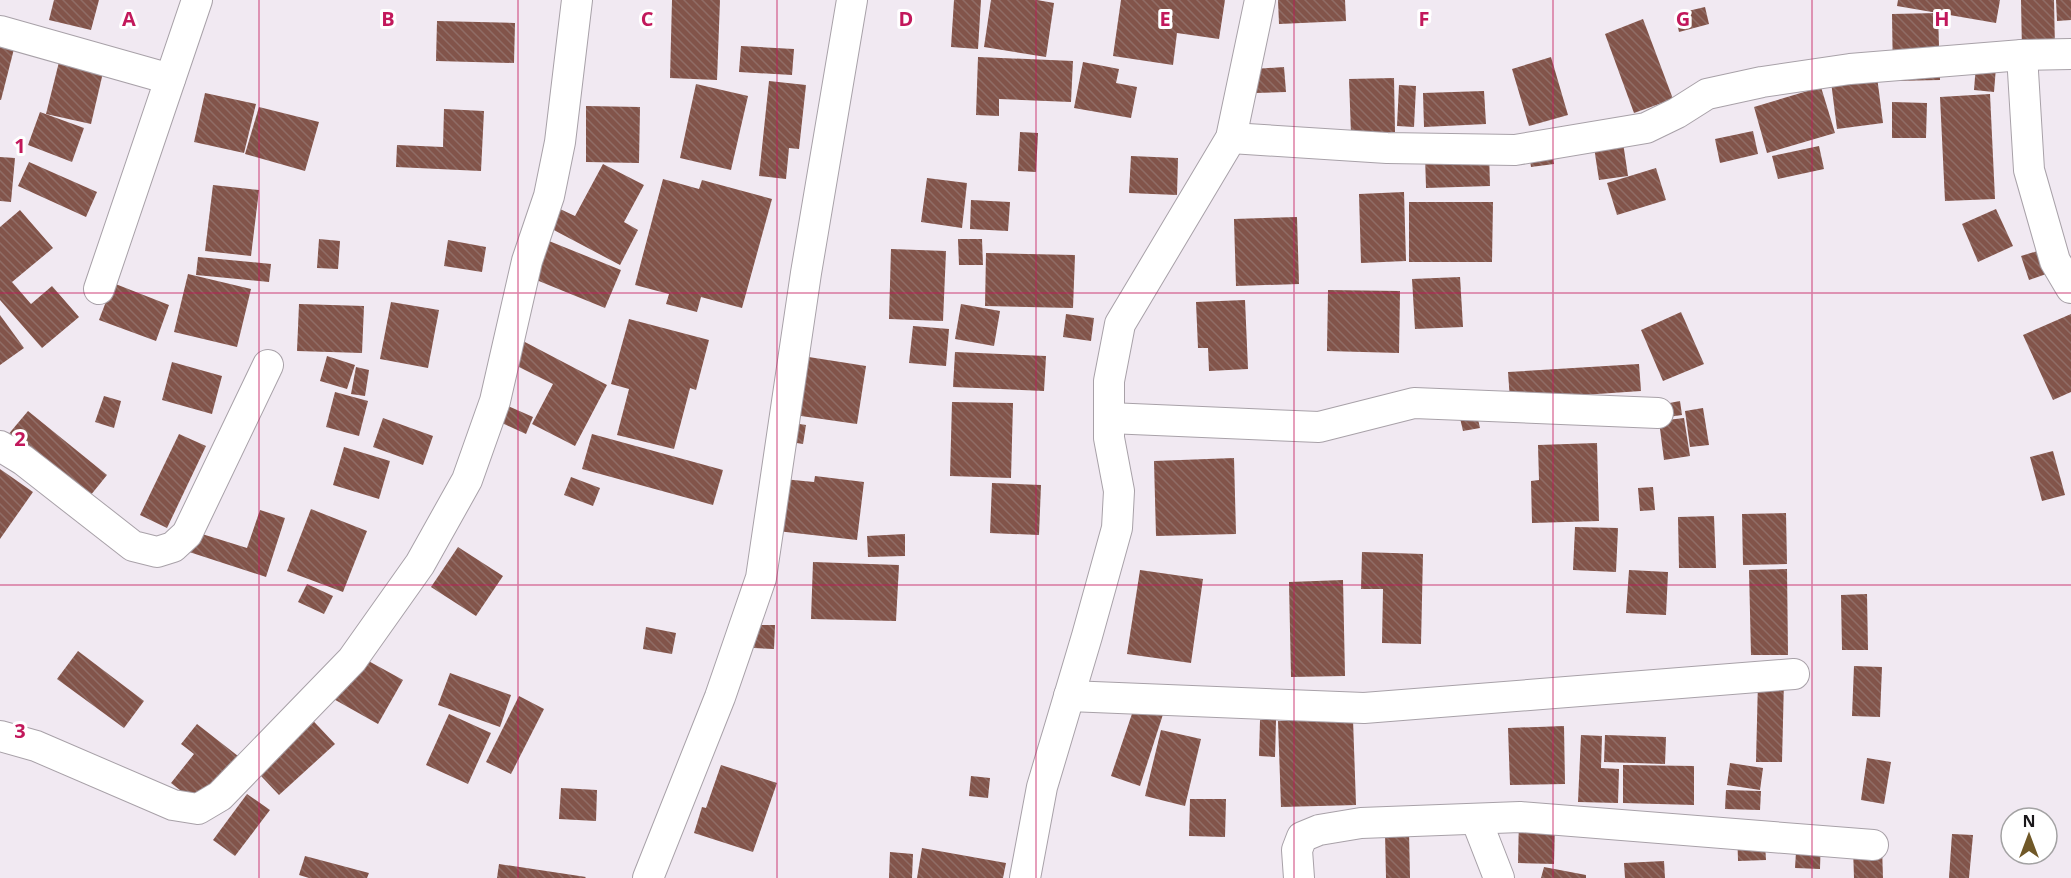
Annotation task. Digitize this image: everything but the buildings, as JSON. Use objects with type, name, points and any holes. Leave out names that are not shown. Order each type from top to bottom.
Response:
[{"type":"street","points":[[99,289],[197,0]]},
{"type":"street","points":[[0,736],[36,746],[173,805],[198,809],[220,796],[352,660],[420,564],[467,480],[495,401],[527,261],[549,196],[560,142],[578,0]]},
{"type":"street","points":[[648,878],[720,697],[761,578],[806,273],[852,0]]},
{"type":"street","points":[[1025,878],[1042,787],[1117,528],[1119,492],[1109,438],[1109,381],[1120,324],[1232,138],[1260,0]]},
{"type":"street","points":[[0,31],[170,79]]},
{"type":"street","points":[[1232,138],[1388,148],[1515,150],[1646,128],[1677,113],[1707,94],[1762,82],[1850,69],[2022,55],[2071,54]]},
{"type":"street","points":[[2022,55],[2029,170],[2055,261],[2071,288]]},
{"type":"street","points":[[0,446],[22,460],[133,546],[157,552],[173,547],[187,534],[268,365]]},
{"type":"street","points":[[1109,418],[1319,426],[1413,403],[1658,413]]},
{"type":"street","points":[[1069,696],[1364,708],[1794,674]]},
{"type":"street","points":[[1299,878],[1297,850],[1302,837],[1319,830],[1362,824],[1520,817],[1873,845]]},
{"type":"street","points":[[1476,819],[1499,878]]}]
